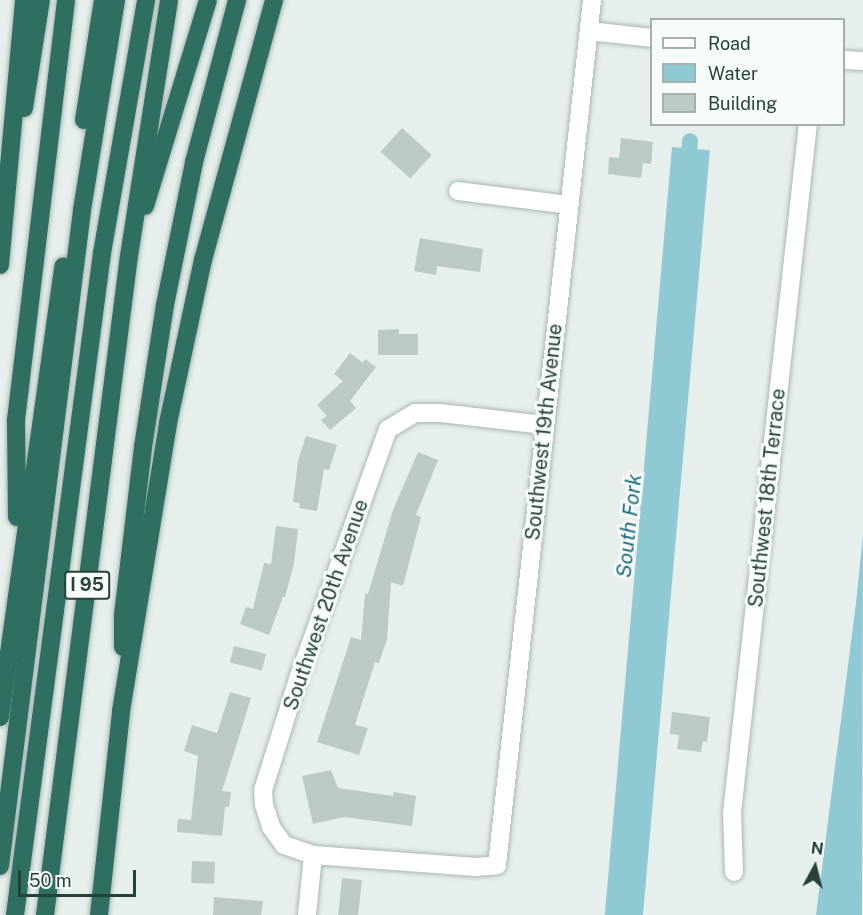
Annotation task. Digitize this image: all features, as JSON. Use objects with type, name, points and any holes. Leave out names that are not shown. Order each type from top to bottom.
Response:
[{"type":"highway","points":[[0,265],[24,0]]},
{"type":"highway","points":[[7,203],[40,0]]},
{"type":"highway","points":[[18,579],[16,420],[66,0]]},
{"type":"highway","points":[[0,717],[18,579],[103,0]]},
{"type":"highway","points":[[0,866],[82,210],[116,0]]},
{"type":"highway","points":[[15,915],[102,254],[146,0]]},
{"type":"highway","name":"I 95","points":[[45,915],[129,256],[169,0]]},
{"type":"highway","points":[[129,256],[172,126],[208,0]]},
{"type":"highway","points":[[121,711],[123,615],[142,447],[157,352],[186,199],[237,0]]},
{"type":"highway","points":[[99,915],[121,711],[157,484],[182,353],[203,260],[274,0]]},
{"type":"street","name":"Southwest 19th Avenue","points":[[496,865],[592,0]]},
{"type":"street","points":[[589,31],[650,38]]},
{"type":"street","points":[[845,60],[863,62]]},
{"type":"street","name":"Southwest 18th Terrace","points":[[734,872],[732,813],[808,126]]},
{"type":"street","points":[[458,191],[569,205]]},
{"type":"street","name":"Southwest 20th Avenue","points":[[496,865],[476,867],[314,855],[284,845],[271,827],[264,806],[263,790],[299,676],[388,429],[415,413],[440,412],[544,424]]},
{"type":"street","points":[[307,915],[314,855]]},
{"type":"water","points":[[672,147],[710,150],[643,915],[605,915]]},
{"type":"water","points":[[863,535],[862,915],[816,915],[856,603]]},
{"type":"building","points":[[402,128],[432,155],[410,179],[381,152]]},
{"type":"building","points":[[621,138],[653,142],[651,164],[643,163],[641,178],[608,174],[609,157],[619,158]]},
{"type":"building","points":[[420,238],[483,249],[480,272],[437,266],[436,275],[414,271]]},
{"type":"building","points":[[399,329],[399,334],[418,334],[418,355],[378,355],[378,330]]},
{"type":"building","points":[[350,353],[363,363],[365,359],[376,367],[350,401],[356,408],[330,430],[321,420],[327,416],[317,405],[343,381],[334,374]]},
{"type":"building","points":[[306,436],[337,445],[329,470],[324,469],[317,511],[299,508],[300,503],[293,502],[298,461]]},
{"type":"building","points":[[418,452],[438,460],[416,515],[421,517],[403,586],[391,582],[387,639],[379,663],[375,662],[355,725],[368,728],[359,755],[317,742],[351,637],[361,640],[365,594],[368,594],[393,510]]},
{"type":"building","points":[[276,526],[298,529],[294,564],[285,597],[283,597],[269,635],[240,624],[246,607],[253,609],[264,563],[271,564]]},
{"type":"building","points":[[234,646],[266,654],[262,670],[230,662]]},
{"type":"building","points":[[230,692],[251,698],[222,791],[231,792],[229,807],[225,807],[222,836],[177,832],[178,819],[191,820],[198,756],[184,751],[192,725],[217,733]]},
{"type":"building","points":[[672,712],[710,717],[707,742],[703,741],[701,752],[677,749],[679,735],[670,734]]},
{"type":"building","points":[[331,770],[338,788],[393,796],[394,792],[416,796],[412,826],[344,817],[313,824],[302,776]]},
{"type":"building","points":[[192,861],[215,862],[214,884],[191,883]]},
{"type":"building","points":[[342,878],[362,880],[358,915],[338,915]]},
{"type":"building","points":[[214,897],[263,901],[261,915],[213,915]]},
{"type":"waterway","name":"South Fork","points":[[687,170],[690,141]]}]
